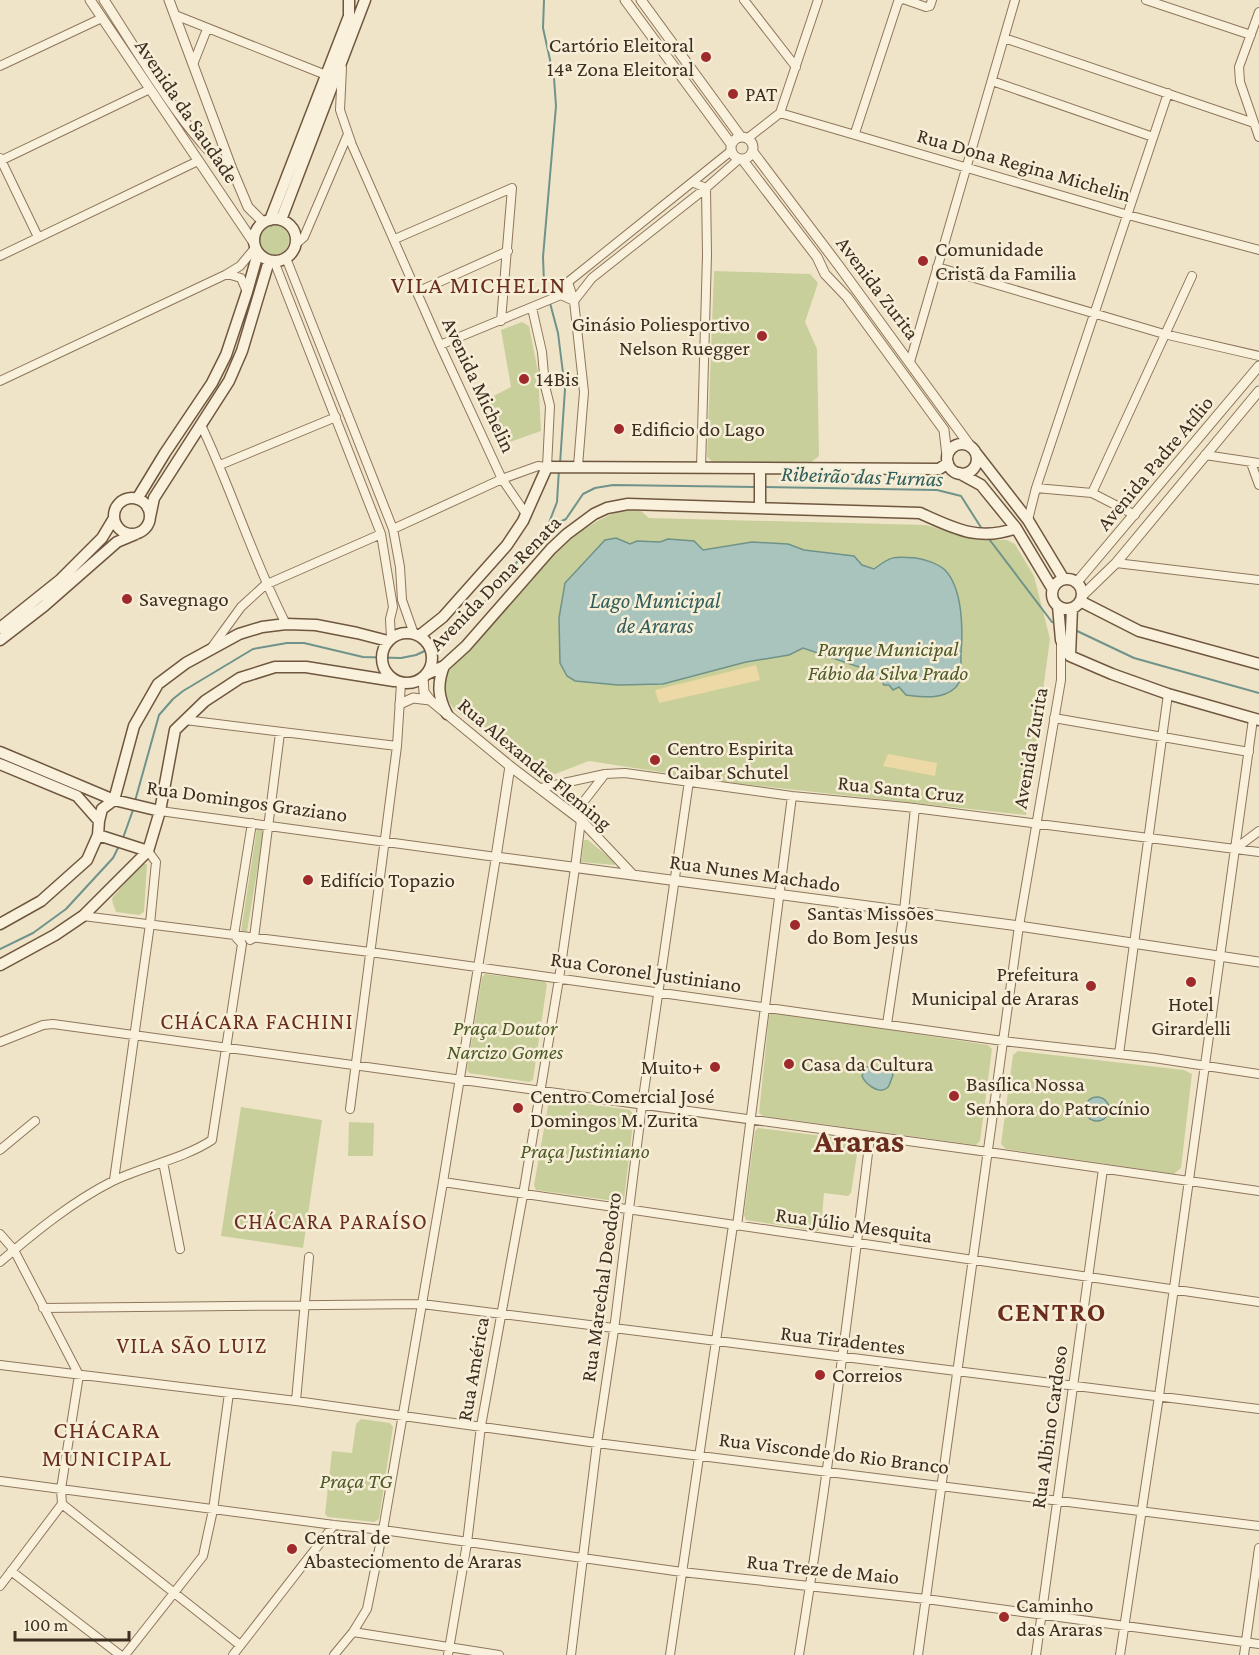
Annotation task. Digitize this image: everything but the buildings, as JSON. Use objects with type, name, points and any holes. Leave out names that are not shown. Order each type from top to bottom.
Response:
[{"type":"main road","points":[[271,221],[349,16],[349,0]]},
{"type":"main road","points":[[137,499],[212,383],[226,355],[247,292],[255,248],[255,231],[271,221],[342,63],[366,0]]},
{"type":"main road","points":[[255,248],[272,261],[286,258],[294,249],[296,244],[294,232],[286,223],[271,221]]},
{"type":"main road","points":[[0,640],[44,606],[117,542],[146,528],[154,498],[229,381],[242,351],[272,261]]},
{"type":"main road","points":[[945,463],[952,447],[962,444],[974,450],[1028,520],[1063,578]]},
{"type":"main road","points":[[959,473],[968,473],[975,466],[977,462],[974,450]]},
{"type":"main road","points":[[420,637],[443,617],[507,545],[526,514],[547,467],[701,468],[760,474],[945,463],[952,470],[981,485],[1016,528],[1052,588],[1052,598],[1058,606],[1061,640],[1070,656],[1168,694],[1256,720]]},
{"type":"main road","points":[[760,474],[760,507]]},
{"type":"main road","points":[[0,628],[60,580],[102,538],[120,503],[131,498],[137,499],[147,506],[150,517]]},
{"type":"main road","name":"Avenida Dona Renata","points":[[425,676],[444,666],[466,646],[551,549],[594,514],[608,508],[628,504],[920,513],[953,528],[974,534],[1002,533],[1016,528]]},
{"type":"main road","points":[[114,518],[116,524],[124,532],[136,534]]},
{"type":"main road","points":[[1052,588],[1063,578],[1073,579],[1082,591],[1078,602],[1070,656]]},
{"type":"main road","points":[[1058,606],[1078,602],[1139,631],[1259,664]]},
{"type":"main road","points":[[0,924],[41,902],[87,860],[98,835],[102,809],[114,800],[134,726],[158,684],[186,663],[239,634],[262,627],[285,624],[316,625],[388,642],[406,633],[420,637],[431,649],[431,666],[425,676],[414,683],[306,667],[275,668],[240,678],[205,701],[175,730],[160,811],[148,851],[83,916],[55,935],[0,965]]},
{"type":"main road","points":[[388,642],[381,662],[384,669],[397,682]]},
{"type":"main road","points":[[444,666],[438,688],[447,714]]},
{"type":"main road","name":"Rua Domingos Graziano","points":[[0,752],[114,800],[160,811]]},
{"type":"main road","points":[[0,764],[77,796],[99,821]]},
{"type":"main road","points":[[98,835],[148,851]]},
{"type":"street","name":"Avenida da Saudade","points":[[90,0],[206,170],[255,248]]},
{"type":"street","name":"Avenida da Saudade","points":[[104,0],[184,120],[224,164],[248,207],[271,221]]},
{"type":"street","points":[[169,0],[194,62],[224,164]]},
{"type":"street","points":[[625,0],[741,159]]},
{"type":"street","points":[[744,0],[796,67]]},
{"type":"street","points":[[440,345],[561,295],[568,282],[694,183],[731,148],[735,139],[745,138],[780,113],[818,0]]},
{"type":"street","points":[[855,133],[898,2],[902,0]]},
{"type":"street","points":[[906,0],[926,7],[930,6],[932,0]]},
{"type":"street","points":[[910,362],[1015,0]]},
{"type":"street","points":[[1146,0],[1251,35]]},
{"type":"street","points":[[574,301],[592,278],[741,159],[753,152],[752,143],[745,138],[643,1],[632,10]]},
{"type":"street","points":[[1259,12],[1239,67],[1240,82],[1259,137]]},
{"type":"street","points":[[175,15],[326,75]]},
{"type":"street","points":[[0,66],[102,18]]},
{"type":"street","points":[[194,62],[207,29]]},
{"type":"street","points":[[1004,38],[1254,123]]},
{"type":"street","name":"Avenida Michelin","points":[[342,63],[340,110],[348,134],[440,345],[502,479],[526,514]]},
{"type":"street","points":[[992,81],[1153,136]]},
{"type":"street","points":[[38,237],[0,160],[150,89]]},
{"type":"street","points":[[1028,520],[1036,488],[1168,93]]},
{"type":"street","name":"Rua Dona Regina Michelin","points":[[780,113],[855,133],[1128,215],[1259,250]]},
{"type":"street","points":[[296,244],[304,237],[348,134]]},
{"type":"street","name":"Avenida Zurita","points":[[753,152],[974,450]]},
{"type":"street","name":"Avenida Zurita","points":[[741,159],[817,257],[825,274],[847,297],[944,430],[945,463]]},
{"type":"street","points":[[0,256],[198,161],[224,164]]},
{"type":"street","points":[[206,170],[224,164]]},
{"type":"street","points":[[694,183],[706,188]]},
{"type":"street","points":[[395,239],[512,188],[501,321]]},
{"type":"street","points":[[701,468],[707,255],[706,188]]},
{"type":"street","points":[[0,381],[227,274],[240,266],[255,248]]},
{"type":"street","points":[[417,292],[508,251]]},
{"type":"street","points":[[286,258],[393,530],[400,567],[402,600],[420,637]]},
{"type":"street","points":[[272,261],[381,534],[393,607],[388,642]]},
{"type":"street","points":[[825,274],[839,266]]},
{"type":"street","points":[[938,267],[1164,334],[1259,356]]},
{"type":"street","points":[[227,274],[241,278],[247,292]]},
{"type":"street","points":[[1092,494],[1192,276]]},
{"type":"street","points":[[568,282],[574,301],[584,392],[578,466]]},
{"type":"street","points":[[561,295],[574,301]]},
{"type":"street","points":[[393,530],[502,479],[538,466],[547,467],[550,406],[545,386],[542,351],[532,308]]},
{"type":"street","name":"Avenida Padre Atílio","points":[[1077,582],[1259,366]]},
{"type":"street","name":"Avenida Padre Atílio","points":[[1078,602],[1116,563],[1259,392]]},
{"type":"street","points":[[220,465],[336,417]]},
{"type":"street","points":[[201,425],[220,465],[266,585],[285,624]]},
{"type":"street","points":[[1205,455],[1255,463],[1259,485]]},
{"type":"street","points":[[1036,488],[1092,494],[1135,515]]},
{"type":"street","points":[[212,648],[241,607],[266,585],[381,534]]},
{"type":"street","points":[[1097,559],[1259,580]]},
{"type":"street","name":"Avenida Zurita","points":[[1061,640],[1061,680]]},
{"type":"street","name":"Avenida Zurita","points":[[918,1655],[1019,926],[1061,680],[1070,656]]},
{"type":"street","name":"Rua Alexandre Fleming","points":[[425,676],[424,692],[430,700],[510,766],[581,820],[633,875]]},
{"type":"street","points":[[350,1109],[397,746],[400,704],[397,682]]},
{"type":"street","points":[[1119,1054],[1168,694]]},
{"type":"street","points":[[400,704],[414,698],[430,700]]},
{"type":"street","points":[[1054,718],[1249,752]]},
{"type":"street","points":[[185,720],[397,746]]},
{"type":"street","points":[[1120,1655],[1159,1395],[1203,1065],[1249,752],[1256,720]]},
{"type":"street","points":[[242,944],[254,938],[280,733]]},
{"type":"street","points":[[334,1655],[353,1632],[367,1609],[383,1530],[443,1182],[510,766]]},
{"type":"street","name":"Rua Santa Cruz","points":[[541,788],[605,774],[625,773],[792,796],[915,808],[1259,852]]},
{"type":"street","name":"Rua América","points":[[448,1652],[467,1543],[481,1426],[542,1090],[575,868],[581,820],[580,805],[605,774]]},
{"type":"street","name":"Rua Marechal Deodoro","points":[[571,1655],[642,1105],[689,782]]},
{"type":"street","points":[[670,1655],[735,1226],[792,796]]},
{"type":"street","points":[[887,1024],[904,911],[915,808]]},
{"type":"street","name":"Rua Domingos Graziano","points":[[160,811],[496,857]]},
{"type":"street","points":[[0,1262],[79,1201],[114,1180],[163,1162],[212,1140],[242,944],[234,935],[252,823]]},
{"type":"street","points":[[1235,849],[1259,831]]},
{"type":"street","points":[[114,1180],[150,924],[156,862],[148,851]]},
{"type":"street","name":"Rua Nunes Machado","points":[[496,857],[1019,926],[1259,962]]},
{"type":"street","name":"Rua Coronel Justiniano","points":[[83,916],[370,952],[1003,1041],[1119,1054],[1259,1074]]},
{"type":"street","points":[[0,1042],[43,1024],[459,1078],[1259,1191]]},
{"type":"street","points":[[0,1150],[35,1121]]},
{"type":"street","points":[[799,1655],[842,1358],[870,1137]]},
{"type":"street","points":[[163,1162],[180,1249]]},
{"type":"street","name":"Rua Albino Cardoso","points":[[1036,1655],[1103,1169]]},
{"type":"street","name":"Rua Júlio Mesquita","points":[[443,1182],[1259,1302]]},
{"type":"street","points":[[0,1234],[14,1250],[79,1375],[61,1489],[62,1504],[0,1586]]},
{"type":"street","points":[[296,1401],[309,1257]]},
{"type":"street","name":"Rua Tiradentes","points":[[43,1308],[422,1304],[614,1330],[1259,1408]]},
{"type":"street","name":"Rua Visconde do Rio Branco","points":[[0,1365],[296,1401],[597,1443],[1259,1526]]},
{"type":"street","points":[[11,1571],[123,1655],[203,1556],[213,1510],[229,1393]]},
{"type":"street","name":"Rua Treze de Maio","points":[[0,1481],[383,1530],[682,1572],[926,1599],[1259,1644]]},
{"type":"street","points":[[62,1504],[240,1645]]},
{"type":"street","points":[[233,1655],[334,1525]]},
{"type":"street","points":[[1244,1655],[1259,1548]]},
{"type":"street","points":[[353,1632],[448,1652],[498,1655]]},
{"type":"green space","points":[[274,225],[280,226],[288,234],[288,246],[280,254],[274,255],[268,254],[260,246],[259,240],[260,234],[268,226]]},
{"type":"green space","points":[[714,271],[810,274],[818,283],[805,322],[817,349],[819,456],[809,464],[714,463],[707,457]]},
{"type":"green space","name":"14Bis","points":[[522,322],[529,326],[538,372],[541,431],[499,446],[482,402],[511,387],[501,330]]},
{"type":"green space","name":"Parque Municipal Fábio da Silva Prado","points":[[623,510],[641,511],[649,518],[926,525],[977,540],[1007,540],[1015,544],[1034,576],[1050,639],[1026,815],[732,783],[589,761],[542,779],[455,710],[445,697],[443,681],[449,671],[561,548],[590,526]]},
{"type":"green space","points":[[257,828],[264,829],[247,932],[241,931]]},
{"type":"green space","points":[[584,840],[588,840],[615,862],[615,865],[581,862]]},
{"type":"green space","points":[[142,864],[147,864],[144,912],[139,915],[116,912],[112,898]]},
{"type":"green space","name":"Praça Doutor Narcizo Gomes","points":[[485,974],[544,981],[547,984],[533,1080],[529,1082],[469,1073],[467,1070],[482,977]]},
{"type":"green space","points":[[772,1012],[988,1045],[992,1049],[980,1141],[976,1145],[763,1116],[759,1113],[769,1016]]},
{"type":"green space","points":[[1018,1051],[1184,1070],[1192,1074],[1181,1168],[1174,1174],[1006,1149],[1001,1144],[1013,1055]]},
{"type":"green space","name":"Praça Justiniano","points":[[553,1099],[630,1110],[634,1115],[622,1202],[536,1190],[534,1185],[548,1106]]},
{"type":"green space","points":[[241,1107],[322,1120],[303,1248],[221,1236]]},
{"type":"green space","points":[[349,1122],[374,1123],[373,1156],[348,1156]]},
{"type":"green space","points":[[758,1128],[848,1139],[858,1148],[851,1193],[848,1196],[824,1193],[821,1228],[818,1231],[746,1220],[744,1215],[755,1131]]},
{"type":"green space","name":"Praça TG","points":[[361,1419],[390,1423],[393,1427],[379,1519],[374,1522],[328,1517],[325,1514],[332,1451],[352,1453],[356,1424]]},
{"type":"sand","points":[[756,665],[760,680],[659,703],[655,690]]},
{"type":"sand","points":[[888,754],[937,763],[935,776],[883,766]]},
{"type":"water","name":"Lago Municipal de Araras","points":[[616,538],[630,544],[637,541],[660,542],[668,539],[694,541],[703,550],[752,542],[788,544],[804,550],[854,556],[862,565],[874,569],[889,559],[898,557],[931,562],[945,570],[951,578],[958,599],[962,633],[960,680],[955,688],[944,694],[932,697],[906,695],[899,687],[893,690],[889,685],[884,685],[881,679],[874,678],[874,672],[803,648],[789,655],[746,662],[663,684],[618,685],[575,681],[567,676],[560,663],[559,618],[565,583],[605,540]]},
{"type":"water","points":[[866,1067],[873,1067],[880,1071],[884,1068],[891,1069],[893,1075],[888,1087],[880,1090],[869,1085],[862,1076]]},
{"type":"water","points":[[1097,1097],[1106,1100],[1109,1109],[1106,1118],[1097,1121],[1088,1118],[1085,1109],[1088,1100]]},
{"type":"waterway","name":"Ribeirão das Furnas","points":[[544,0],[543,28],[554,78],[556,106],[543,257],[544,283],[548,298]]},
{"type":"waterway","name":"Ribeirão das Furnas","points":[[550,303],[558,333],[565,389],[560,464]]},
{"type":"waterway","name":"Ribeirão das Furnas","points":[[547,528],[557,502],[559,469]]},
{"type":"waterway","name":"Ribeirão das Furnas","points":[[135,801],[159,715],[183,691],[253,649],[287,643],[304,643],[363,657],[401,658],[416,655],[442,643],[475,614],[547,528],[566,519],[583,494],[595,488],[613,485],[755,487]]},
{"type":"waterway","name":"Ribeirão das Furnas","points":[[764,487],[937,490],[961,496],[982,529]]},
{"type":"waterway","name":"Ribeirão das Furnas","points":[[989,539],[1052,622],[1056,623]]},
{"type":"waterway","name":"Ribeirão das Furnas","points":[[1075,630],[1134,658],[1259,693]]},
{"type":"waterway","name":"Ribeirão das Furnas","points":[[123,838],[133,810]]},
{"type":"waterway","name":"Ribeirão das Furnas","points":[[0,949],[33,933],[66,909],[113,858],[119,846]]},
{"type":"place","name":"Cartório Eleitoral 14ª Zona Eleitoral","points":[[706,57]]},
{"type":"place","name":"PAT","points":[[733,94]]},
{"type":"place","name":"Comunidade Cristã da Familia","points":[[923,261]]},
{"type":"place","name":"Ginásio Poliesportivo Nelson Ruegger","points":[[762,336]]},
{"type":"place","name":"14Bis","points":[[524,379]]},
{"type":"place","name":"Edificio do Lago","points":[[619,429]]},
{"type":"place","name":"Savegnago","points":[[127,599]]},
{"type":"place","name":"Centro Espirita Caibar Schutel","points":[[655,760]]},
{"type":"place","name":"Edifício Topazio","points":[[308,880]]},
{"type":"place","name":"Santas Missões do Bom Jesus","points":[[795,925]]},
{"type":"place","name":"Hotel Girardelli","points":[[1191,982]]},
{"type":"place","name":"Prefeitura Municipal de Araras","points":[[1091,986]]},
{"type":"place","name":"Casa da Cultura","points":[[789,1064]]},
{"type":"place","name":"Muito+","points":[[715,1067]]},
{"type":"place","name":"Basílica Nossa Senhora do Patrocínio","points":[[954,1096]]},
{"type":"place","name":"Centro Comercial José Domingos M. Zurita","points":[[518,1108]]},
{"type":"place","name":"Correios","points":[[820,1375]]},
{"type":"place","name":"Central de Abasteciomento de Araras","points":[[292,1549]]},
{"type":"place","name":"Caminho das Araras","points":[[1004,1617]]},
{"type":"district","name":"VILA MICHELIN","points":[[479,284]]},
{"type":"district","name":"CHÁCARA FACHINI","points":[[257,1021]]},
{"type":"district","name":"Araras","points":[[859,1140]]},
{"type":"district","name":"CHÁCARA PARAÍSO","points":[[331,1221]]},
{"type":"district","name":"CENTRO","points":[[1052,1312]]},
{"type":"district","name":"VILA SÃO LUIZ","points":[[192,1345]]},
{"type":"district","name":"CHÁCARA MUNICIPAL","points":[[107,1443]]}]
